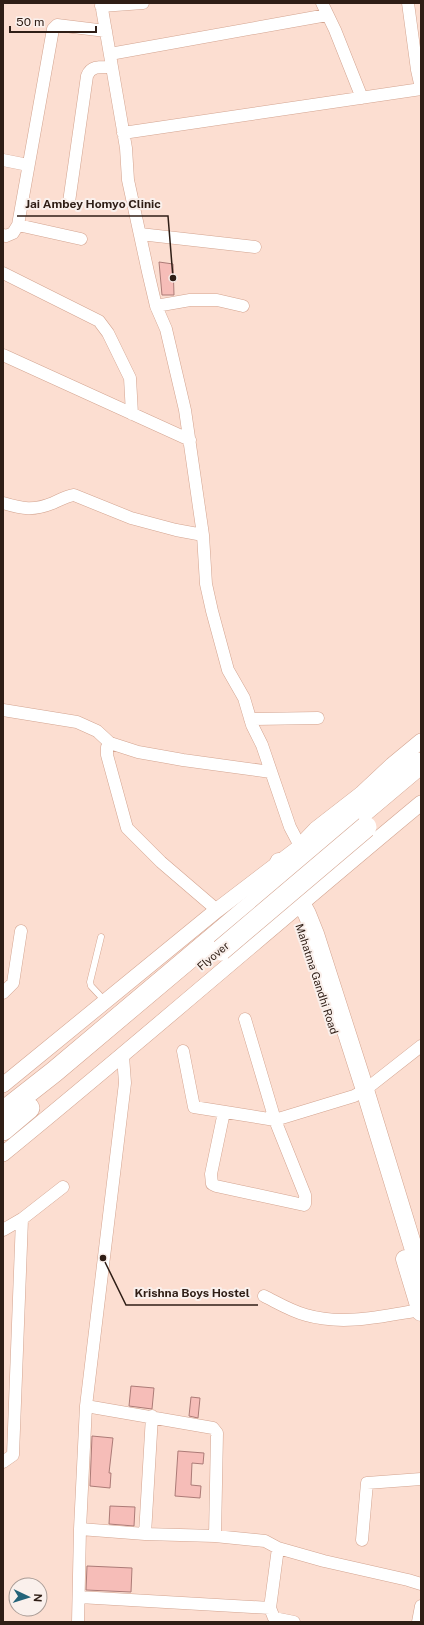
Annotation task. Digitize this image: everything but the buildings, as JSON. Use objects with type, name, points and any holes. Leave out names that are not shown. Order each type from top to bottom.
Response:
[{"type":"highway","points":[[3,1112],[54,1072],[283,869],[421,763]]},
{"type":"highway","name":"Flyover","points":[[3,1130],[421,781]]},
{"type":"main road","name":"Mahatma Gandhi Road","points":[[283,869],[307,914],[315,934],[421,1311]]},
{"type":"main road","name":"Mahatma Gandhi Road","points":[[360,1093],[421,1273]]},
{"type":"street","points":[[144,3],[101,4],[123,133],[128,180],[156,306],[166,329],[182,397],[190,440],[203,535],[206,584],[212,611],[228,670],[244,698],[250,719],[262,745],[290,827],[300,846]]},
{"type":"street","points":[[322,3],[335,30],[362,98]]},
{"type":"street","points":[[123,133],[421,88],[417,70],[408,3]]},
{"type":"street","points":[[110,54],[327,15]]},
{"type":"street","points":[[3,235],[6,236],[13,233],[18,225],[53,29],[57,25],[106,30]]},
{"type":"street","points":[[69,202],[87,76],[89,72],[95,68],[112,67]]},
{"type":"street","points":[[3,160],[28,165]]},
{"type":"street","points":[[18,225],[81,239]]},
{"type":"street","points":[[140,234],[255,247]]},
{"type":"street","points":[[3,273],[99,320],[108,333],[130,378],[132,414]]},
{"type":"street","points":[[156,306],[190,300],[216,300],[243,306]]},
{"type":"street","points":[[3,355],[190,440]]},
{"type":"street","points":[[3,503],[23,509],[32,509],[41,507],[65,496],[74,495],[131,518],[176,530],[203,535]]},
{"type":"street","points":[[3,710],[77,722],[97,731],[110,743],[138,752],[183,760],[271,772]]},
{"type":"street","points":[[250,719],[318,718]]},
{"type":"street","points":[[3,1085],[216,910],[283,869],[300,846],[316,829],[360,794],[421,741]]},
{"type":"street","points":[[110,743],[107,747],[108,755],[127,828],[167,867],[216,910]]},
{"type":"street","points":[[3,1154],[123,1056],[300,903],[421,803]]},
{"type":"street","points":[[3,993],[13,983],[21,931]]},
{"type":"street","points":[[224,1112],[211,1174],[212,1184],[304,1205],[306,1202],[305,1195],[275,1120],[245,1019]]},
{"type":"street","points":[[183,1051],[194,1107],[275,1120],[360,1093],[421,1046]]},
{"type":"street","points":[[78,1622],[80,1529],[86,1406],[125,1083],[123,1056]]},
{"type":"street","points":[[3,1230],[22,1219],[63,1187]]},
{"type":"street","points":[[3,1462],[13,1455],[22,1219]]},
{"type":"street","points":[[264,1296],[302,1314],[338,1320],[362,1319],[421,1311]]},
{"type":"street","points":[[86,1406],[152,1416],[213,1428],[218,1433],[215,1536]]},
{"type":"street","points":[[144,1534],[152,1416]]},
{"type":"street","points":[[362,1540],[367,1483],[421,1480]]},
{"type":"street","points":[[80,1529],[144,1534],[215,1536],[265,1541],[278,1548],[324,1561],[421,1584]]},
{"type":"street","points":[[273,1616],[278,1548]]},
{"type":"street","points":[[79,1597],[273,1616],[294,1622]]},
{"type":"street","points":[[418,1622],[421,1606]]},
{"type":"lane","points":[[101,938],[90,982],[91,986],[105,1001]]},
{"type":"place","name":"Jai Ambey Homyo Clinic","points":[[173,278]]},
{"type":"place","name":"Krishna Boys Hostel","points":[[103,1258]]}]
